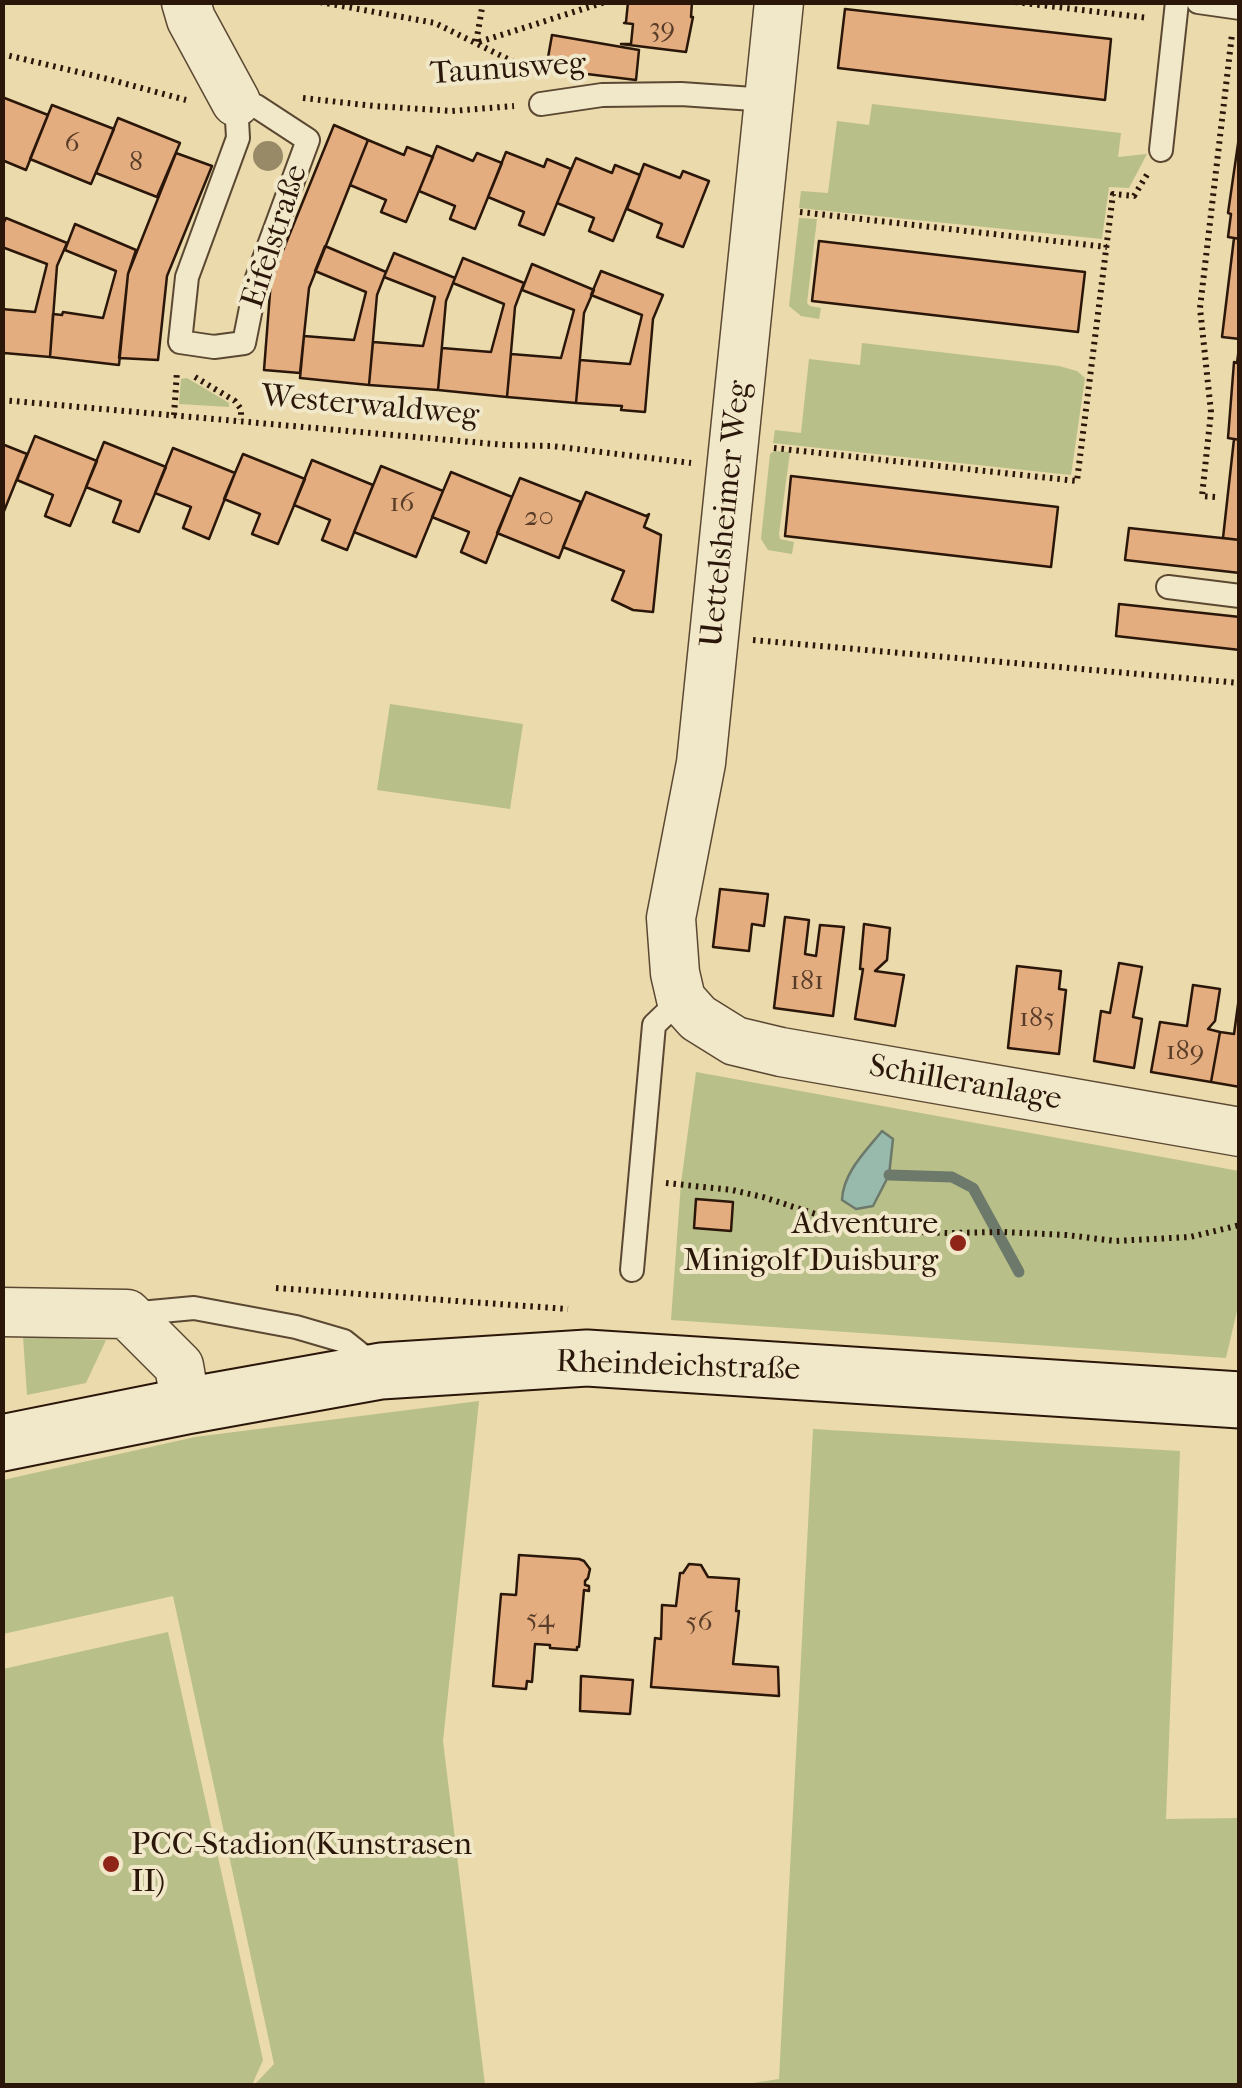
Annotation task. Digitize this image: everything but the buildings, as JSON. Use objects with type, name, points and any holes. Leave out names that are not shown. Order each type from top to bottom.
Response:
[{"type":"main road","name":"Rheindeichstraße","points":[[2,1443],[381,1370],[587,1358],[1240,1400]]},
{"type":"street","name":"Eifelstraße","points":[[186,2],[191,19],[246,104]]},
{"type":"street","name":"Uettelsheimer Weg","points":[[689,1008],[675,973],[671,918],[701,763],[779,2]]},
{"type":"street","name":"Schilleranlage","points":[[689,1008],[735,1041],[781,1052],[1240,1132]]},
{"type":"street","points":[[2,1312],[127,1314],[179,1366],[186,1406]]},
{"type":"lane","points":[[1198,2],[1237,7]]},
{"type":"lane","points":[[1161,150],[1176,12]]},
{"type":"lane","name":"Taunusweg","points":[[550,103],[602,95],[681,94],[768,100]]},
{"type":"lane","name":"Eifelstraße","points":[[246,104],[308,140],[257,278],[244,343],[214,347],[180,342],[186,277],[238,138],[246,104]]},
{"type":"lane","points":[[1168,587],[1240,596]]},
{"type":"lane","points":[[632,1270],[654,1024],[689,1008]]},
{"type":"lane","points":[[127,1314],[194,1308],[296,1327],[344,1342],[381,1370]]},
{"type":"path","points":[[320,2],[435,23],[548,78],[550,103]]},
{"type":"path","points":[[476,43],[483,2]]},
{"type":"path","points":[[476,43],[606,2]]},
{"type":"path","points":[[1015,2],[1176,12]]},
{"type":"path","points":[[1216,497],[1202,496],[1211,412],[1200,308],[1237,7]]},
{"type":"path","name":"Taunusweg","points":[[2,54],[204,106],[246,104],[285,96],[452,111],[550,103]]},
{"type":"path","points":[[758,207],[1107,247],[1113,194],[1134,196],[1161,150]]},
{"type":"path","name":"Westerwaldweg","points":[[2,400],[505,445],[733,455],[1077,481],[1107,247]]},
{"type":"path","points":[[174,415],[177,366],[235,401],[242,410],[241,420]]},
{"type":"path","points":[[714,636],[1240,683]]},
{"type":"path","points":[[640,1181],[732,1190],[865,1230],[1067,1235],[1114,1241],[1190,1238],[1240,1225]]},
{"type":"path","points":[[260,1288],[580,1309]]},
{"type":"green space","points":[[872,104],[1121,133],[1118,157],[1147,154],[1129,188],[1109,187],[1102,239],[799,208],[801,191],[828,193],[837,121],[869,125]]},
{"type":"green space","points":[[799,218],[817,219],[807,303],[821,308],[819,319],[801,316],[789,306]]},
{"type":"green space","points":[[862,343],[1077,371],[1085,378],[1071,475],[773,443],[775,430],[801,433],[809,359],[860,365]]},
{"type":"green space","points":[[187,378],[229,403],[229,407],[179,404],[181,379]]},
{"type":"green space","points":[[790,452],[779,534],[780,539],[794,542],[792,554],[768,550],[761,539],[770,454]]},
{"type":"green space","points":[[390,704],[523,724],[510,809],[377,790]]},
{"type":"green space","name":"Adventure Minigolf Duisburg","points":[[696,1072],[1239,1171],[1239,1302],[1226,1358],[671,1320],[681,1183]]},
{"type":"green space","points":[[23,1337],[106,1340],[86,1383],[27,1395]]},
{"type":"green space","points":[[479,1401],[443,1741],[485,2085],[257,2085],[274,2064],[173,1596],[3,1634],[3,1480],[195,1437]]},
{"type":"green space","points":[[813,1429],[1180,1451],[1166,1819],[1239,1818],[1239,2085],[740,2085],[779,2079]]},
{"type":"green space","name":"PCC-Stadion(Kunstrasen II)","points":[[168,1632],[263,2060],[252,2085],[3,2085],[3,1669]]},
{"type":"shaded area","points":[[882,1131],[893,1139],[889,1175],[873,1206],[856,1209],[842,1200],[846,1181]]},
{"type":"waterway","points":[[889,1175],[952,1177],[973,1188],[1019,1272]]},
{"type":"place","name":"Adventure Minigolf Duisburg","points":[[958,1243]]},
{"type":"place","name":"PCC-Stadion(Kunstrasen II)","points":[[111,1864]]}]
